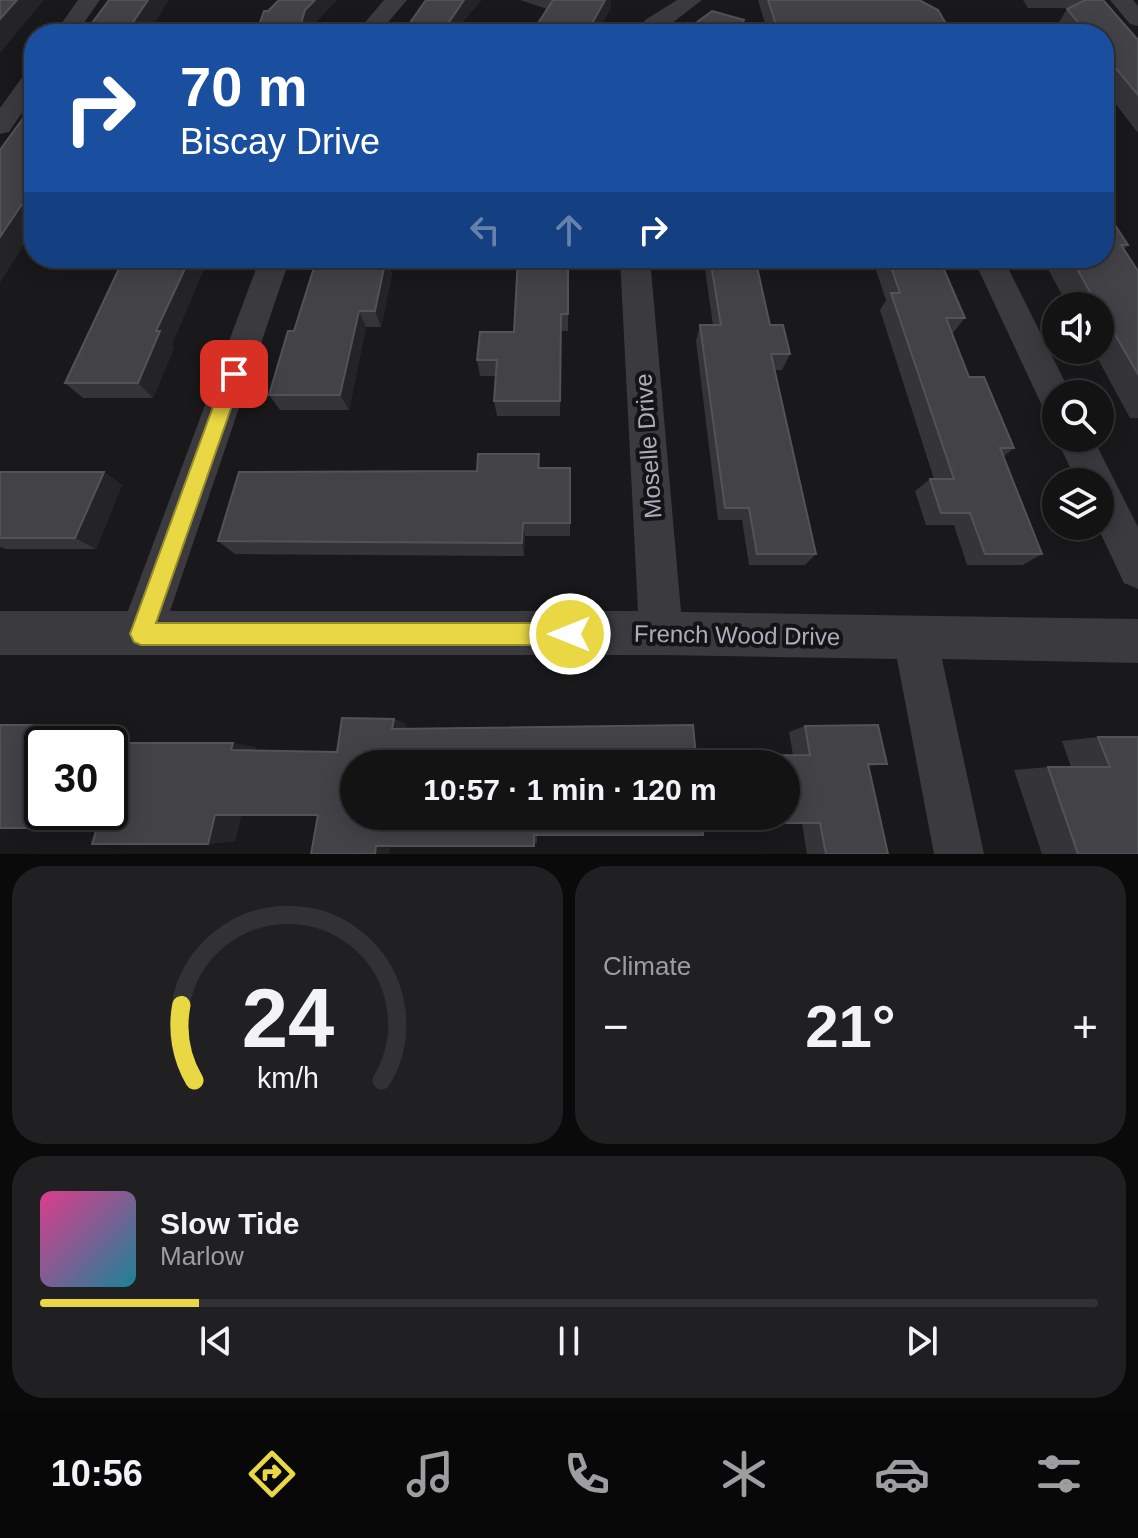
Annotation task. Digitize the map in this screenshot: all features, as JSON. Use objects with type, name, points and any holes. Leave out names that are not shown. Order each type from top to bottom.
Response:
[{"type":"street","points":[[72,24],[89,0]]},
{"type":"street","points":[[375,24],[396,0]]},
{"type":"street","points":[[655,24],[691,0]]},
{"type":"street","points":[[1121,0],[1138,19]]},
{"type":"street","points":[[0,126],[24,91]]},
{"type":"street","points":[[141,634],[271,268]]},
{"type":"street","name":"Moselle Drive","points":[[636,268],[661,633]]},
{"type":"street","points":[[993,268],[1046,380]]},
{"type":"street","points":[[1114,520],[1138,569]]},
{"type":"street","name":"French Wood Drive","points":[[0,633],[661,633],[1138,641]]},
{"type":"street","points":[[915,637],[959,854]]},
{"type":"building","points":[[0,0],[17,0],[0,19]]},
{"type":"building","points":[[109,0],[148,0],[132,24],[91,24]]},
{"type":"building","points":[[279,0],[315,0],[305,10],[301,24],[259,24],[264,11]]},
{"type":"building","points":[[426,0],[464,0],[448,24],[409,24]]},
{"type":"building","points":[[553,0],[605,0],[592,24],[537,24]]},
{"type":"building","points":[[768,0],[919,0],[938,10],[946,24],[776,24]]},
{"type":"building","points":[[1085,0],[1103,0],[1138,40],[1138,95],[1114,66],[1114,24],[1080,24],[1067,9]]},
{"type":"building","points":[[712,11],[744,20],[742,24],[694,24]]},
{"type":"building","points":[[24,117],[24,201],[0,237],[0,150]]},
{"type":"building","points":[[1114,223],[1128,245],[1121,245],[1138,271],[1138,374],[1114,333],[1114,292],[1090,292],[1077,268],[1114,268]]},
{"type":"building","points":[[119,268],[185,268],[156,331],[160,331],[138,383],[65,383]]},
{"type":"building","points":[[314,268],[384,268],[375,311],[359,311],[340,395],[269,395],[288,331],[294,331]]},
{"type":"building","points":[[517,268],[568,268],[568,314],[561,314],[560,401],[494,401],[497,360],[477,360],[480,332],[514,332]]},
{"type":"building","points":[[712,268],[757,268],[770,325],[783,325],[790,354],[771,354],[816,554],[757,554],[749,508],[725,508],[700,325],[721,325]]},
{"type":"building","points":[[891,268],[943,268],[965,318],[946,318],[969,377],[984,377],[1014,448],[1000,448],[1042,554],[985,554],[970,513],[941,513],[930,479],[954,479],[891,293],[900,293]]},
{"type":"building","points":[[478,454],[539,454],[538,468],[570,468],[570,523],[523,523],[522,543],[218,541],[239,472],[477,471]]},
{"type":"building","points":[[0,472],[104,472],[75,538],[0,538]]},
{"type":"building","points":[[342,718],[394,719],[392,729],[693,725],[695,750],[340,750],[340,830],[703,830],[703,835],[534,835],[534,846],[376,846],[375,854],[311,854],[318,815],[215,815],[208,844],[92,844],[96,830],[128,830],[128,743],[233,743],[231,750],[337,752]]},
{"type":"building","points":[[0,725],[86,725],[24,726],[24,828],[0,828]]},
{"type":"building","points":[[878,725],[887,764],[868,764],[888,854],[826,854],[820,823],[800,823],[800,755],[810,755],[805,726]]},
{"type":"building","points":[[1098,737],[1138,737],[1138,854],[1078,854],[1048,767],[1110,767]]},
{"type":"route","points":[[234,374],[141,634],[570,634]]}]
